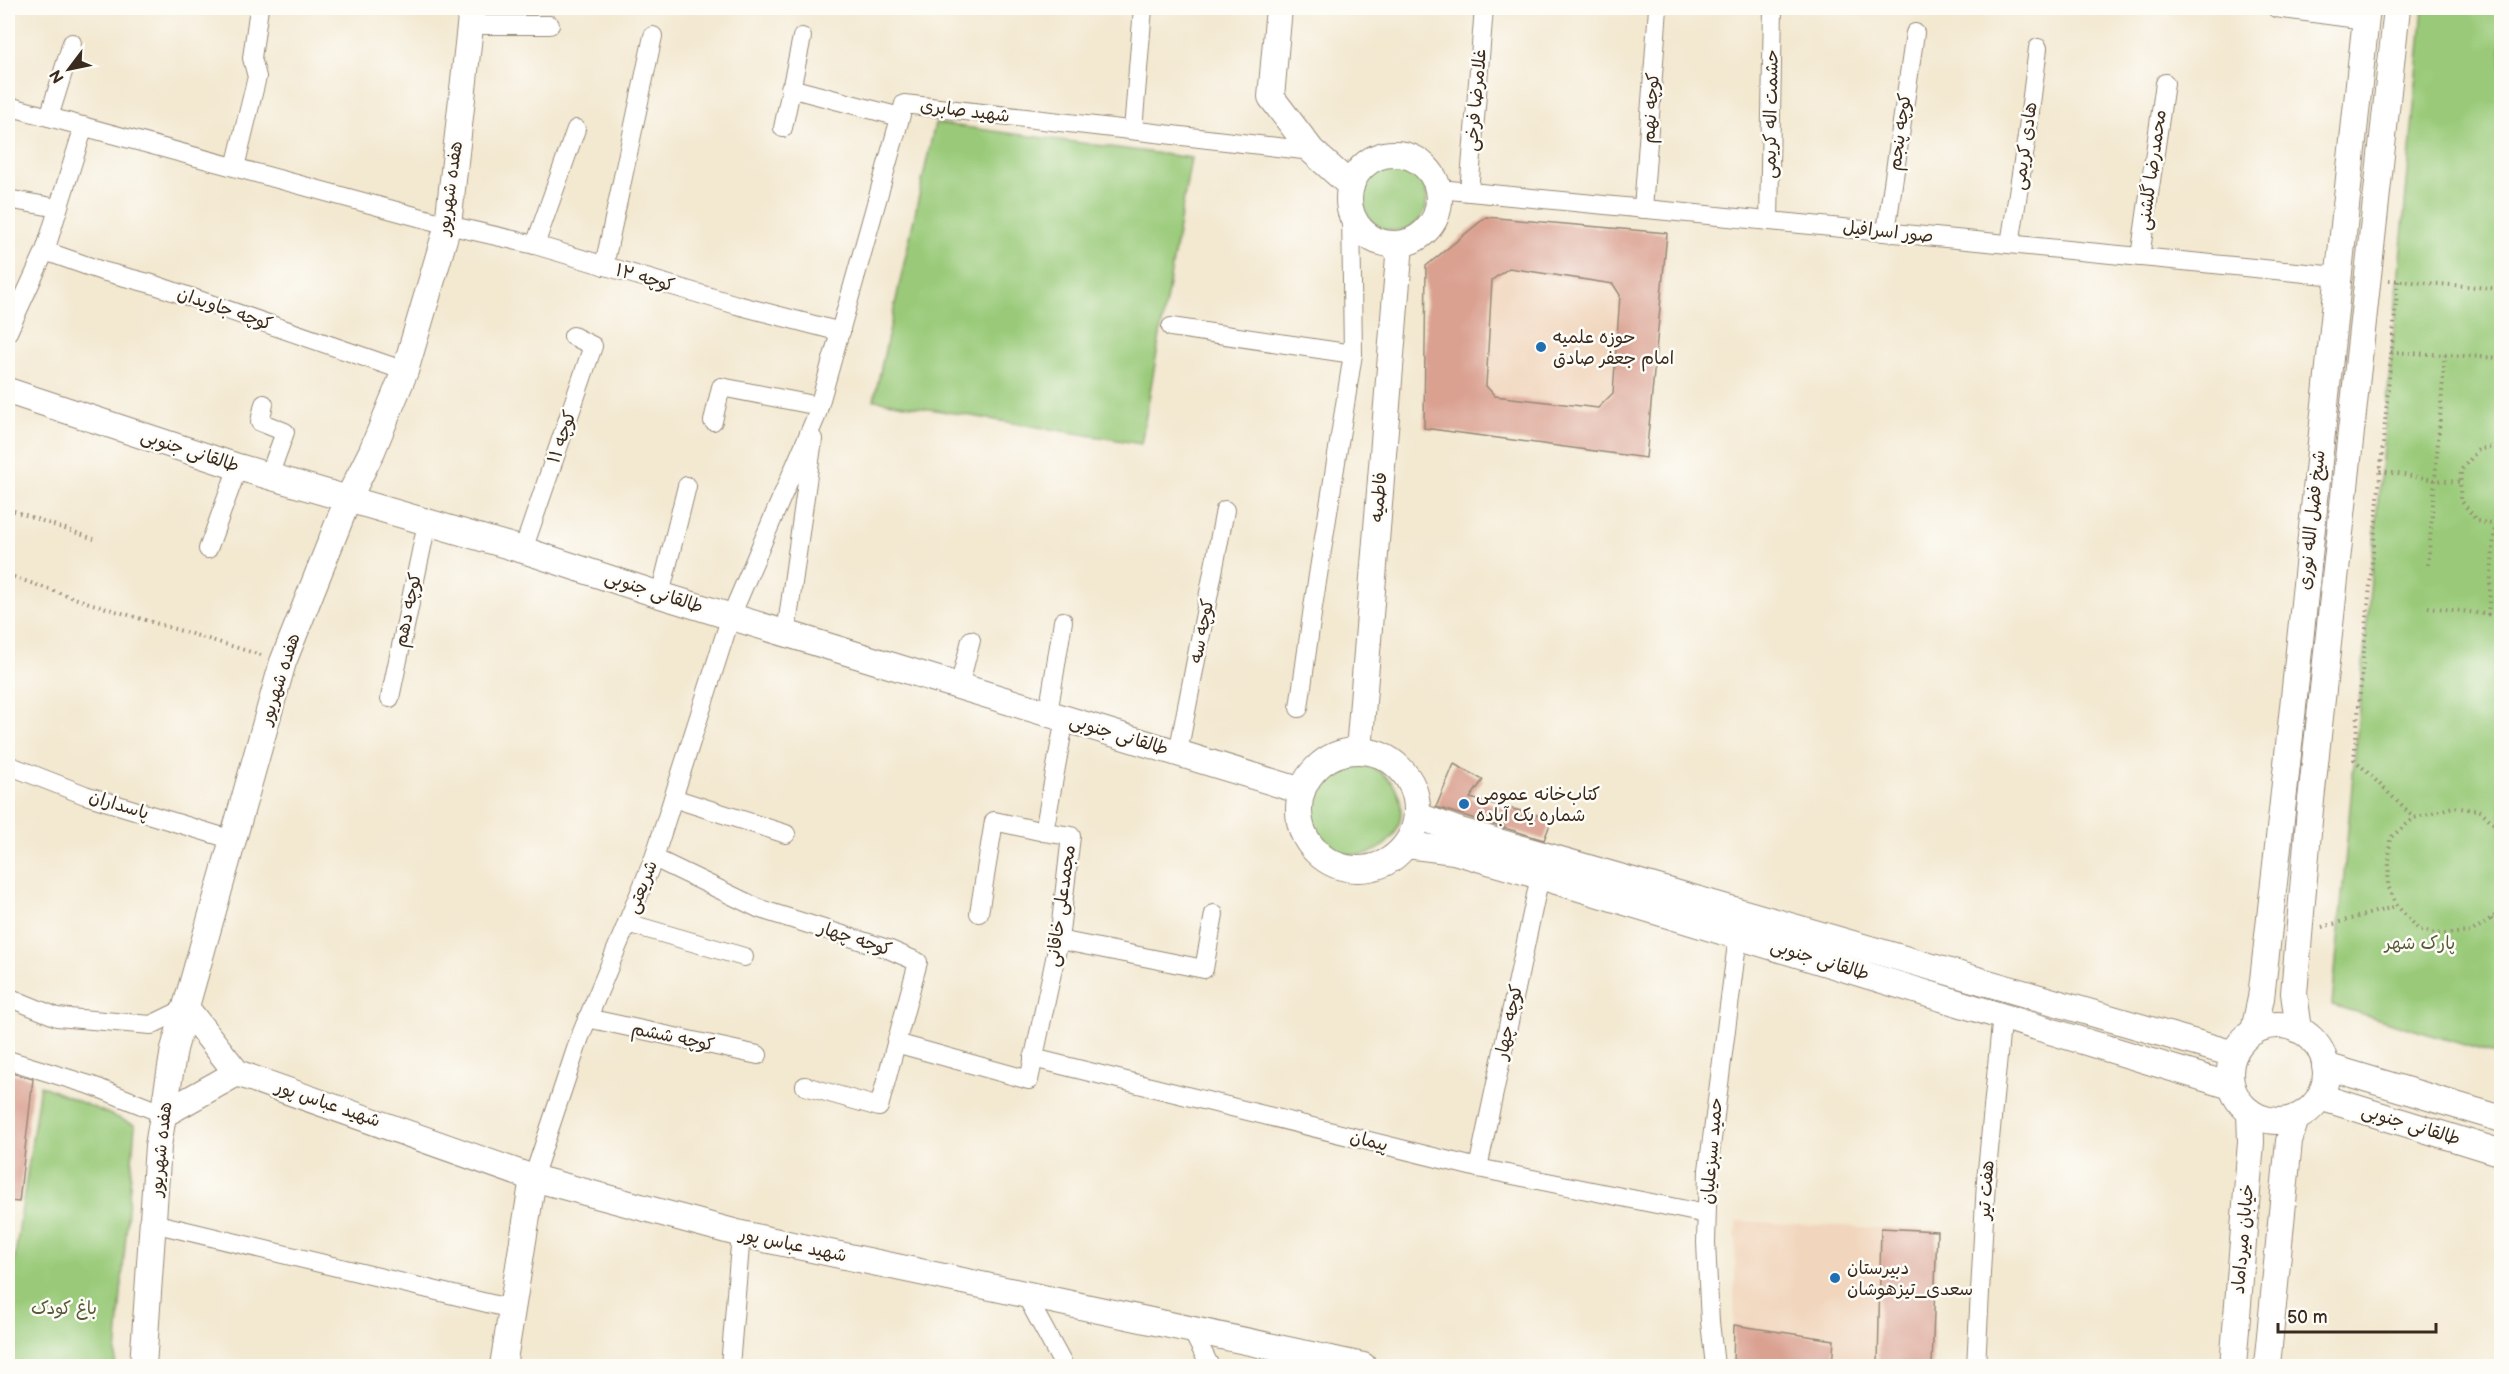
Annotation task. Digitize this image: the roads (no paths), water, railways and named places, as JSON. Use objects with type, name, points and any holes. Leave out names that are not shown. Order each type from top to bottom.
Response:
[{"type":"main road","points":[[1279,8],[1271,97],[1351,199]]},
{"type":"main road","name":"شیخ فضل الله نوری","points":[[2299,1030],[2294,993],[2311,797],[2397,8]]},
{"type":"main road","name":"شیخ فضل الله نوری","points":[[2254,1031],[2262,998],[2366,14]]},
{"type":"main road","name":"هفده شهریور","points":[[143,1366],[158,1146],[174,1049],[283,662],[348,499],[372,451],[405,371],[448,225],[471,16]]},
{"type":"main road","points":[[1396,154],[1410,157],[1423,164],[1433,175],[1438,189],[1439,204],[1435,219],[1427,231],[1415,240],[1400,244],[1387,244],[1375,240],[1356,223],[1351,199],[1357,173],[1368,162],[1381,156],[1396,154]]},
{"type":"main road","name":"فاطمیه","points":[[1359,751],[1400,244]]},
{"type":"main road","points":[[2337,276],[2367,279]]},
{"type":"main road","name":"طالقانی جنوبی","points":[[8,391],[238,467],[523,550],[660,595],[1302,791]]},
{"type":"main road","points":[[1359,751],[1378,754],[1395,764],[1408,778],[1416,796],[1418,816],[1407,845],[1394,858],[1377,867],[1359,870],[1340,867],[1323,858],[1311,845],[1302,828],[1299,809],[1302,791],[1311,774],[1324,762],[1341,753],[1359,751]]},
{"type":"main road","name":"طالقانی جنوبی","points":[[1418,816],[1483,837],[2234,1054]]},
{"type":"main road","name":"طالقانی جنوبی","points":[[1407,845],[1454,851],[1540,876],[2002,1014],[2231,1086]]},
{"type":"main road","points":[[164,1114],[237,1073],[186,1008]]},
{"type":"main road","points":[[2284,1025],[2299,1030],[2312,1039],[2321,1052],[2325,1066],[2325,1082],[2320,1096],[2310,1109],[2296,1118],[2272,1120],[2250,1112],[2238,1100],[2231,1086],[2230,1069],[2234,1054],[2242,1041],[2254,1031],[2269,1026],[2284,1025]]},
{"type":"main road","name":"طالقانی جنوبی","points":[[2325,1066],[2502,1119]]},
{"type":"main road","name":"شهید عباس پور","points":[[237,1073],[533,1178],[741,1234],[1363,1366]]},
{"type":"main road","name":"طالقانی جنوبی","points":[[2320,1096],[2502,1153]]},
{"type":"main road","points":[[2430,1131],[2440,1100]]},
{"type":"main road","name":"خیابان میرداماد","points":[[2233,1366],[2252,1142],[2250,1112]]},
{"type":"main road","name":"خیابان میرداماد","points":[[2267,1366],[2289,1141],[2296,1118]]},
{"type":"main road","name":"شریعتی","points":[[503,1366],[533,1178]]},
{"type":"main road","points":[[2242,1251],[2278,1256]]},
{"type":"street","points":[[235,167],[257,77],[252,58],[259,8]]},
{"type":"street","points":[[1133,130],[1143,8]]},
{"type":"street","name":"غلامرضا فرخی","points":[[1469,192],[1484,8]]},
{"type":"street","name":"کوچه نهم","points":[[1643,209],[1658,8]]},
{"type":"street","name":"حشمت اله کریمی","points":[[1769,221],[1773,8]]},
{"type":"street","points":[[2276,8],[2366,14]]},
{"type":"street","points":[[471,16],[550,25]]},
{"type":"street","name":"کوچه پنجم","points":[[1886,232],[1915,33]]},
{"type":"street","points":[[604,266],[653,36]]},
{"type":"street","points":[[783,128],[802,37]]},
{"type":"street","points":[[49,117],[72,44]]},
{"type":"street","name":"هادی کریمی","points":[[2010,244],[2038,48]]},
{"type":"street","name":"محمدرضا گلشنی","points":[[2140,257],[2165,84]]},
{"type":"street","points":[[790,88],[900,117]]},
{"type":"street","name":"شهید صابری","points":[[818,411],[904,104],[1312,151]]},
{"type":"street","name":"کوچه ۱۲","points":[[8,106],[448,225],[535,245],[737,306],[841,332]]},
{"type":"street","points":[[8,332],[45,251],[84,126]]},
{"type":"street","points":[[535,245],[576,129]]},
{"type":"street","name":"صور اسرافیل","points":[[1438,189],[2337,276]]},
{"type":"street","points":[[1299,708],[1353,354],[1351,199]]},
{"type":"street","points":[[13,200],[58,208]]},
{"type":"street","name":"کوچه جاویدان","points":[[45,251],[102,272],[152,284],[405,371]]},
{"type":"street","points":[[1171,327],[1353,354]]},
{"type":"street","name":"کوچه ۱۱","points":[[523,550],[593,346],[573,336]]},
{"type":"street","points":[[713,421],[721,387],[818,411],[786,633]]},
{"type":"street","points":[[264,404],[260,422],[285,432],[269,476]]},
{"type":"street","name":"شریعتی","points":[[533,1178],[587,1018],[654,858],[731,616],[818,411]]},
{"type":"street","points":[[208,549],[238,467]]},
{"type":"street","points":[[660,595],[687,486]]},
{"type":"street","name":"کوچه سه","points":[[1178,753],[1225,510]]},
{"type":"street","name":"کوچه دهم","points":[[390,698],[427,523]]},
{"type":"street","name":"مجمدعلی خاقانی","points":[[896,1043],[1029,1080],[1059,940],[1071,836],[1044,832],[1063,621]]},
{"type":"street","points":[[959,687],[972,640]]},
{"type":"street","name":"پاسداران","points":[[8,765],[85,795],[233,840]]},
{"type":"street","points":[[673,798],[786,834]]},
{"type":"street","points":[[979,913],[994,820],[1044,832]]},
{"type":"street","name":"کوجه چهار","points":[[654,858],[760,909],[888,949],[918,962],[879,1107],[805,1086]]},
{"type":"street","name":"کوچه چهار","points":[[1478,1168],[1540,876]]},
{"type":"street","points":[[1059,940],[1204,969],[1214,914]]},
{"type":"street","points":[[627,923],[744,957]]},
{"type":"street","name":"حمید سبزعلیان","points":[[1715,1366],[1710,1322],[1706,1214],[1708,1170],[1738,936]]},
{"type":"street","points":[[8,997],[57,1017],[150,1025],[186,1008]]},
{"type":"street","name":"هفت تیر","points":[[1976,1366],[1986,1181],[2002,1014]]},
{"type":"street","name":"کوچه ششم","points":[[587,1018],[759,1055]]},
{"type":"street","name":"پیمان","points":[[1033,1058],[1478,1168],[1706,1214]]},
{"type":"street","points":[[8,1060],[93,1086],[164,1114]]},
{"type":"street","points":[[153,1223],[512,1309]]},
{"type":"street","points":[[730,1366],[741,1234]]},
{"type":"street","points":[[1025,1294],[1064,1366]]},
{"type":"street","points":[[1191,1329],[1210,1366]]},
{"type":"place","name":"حوزه علمیه امام جعفر صادق","points":[[1541,347]]},
{"type":"place","name":"کتاب‌خانه عمومی شماره یک آباده","points":[[1464,804]]},
{"type":"place","name":"دبیرستان سعدی_تیزهوشان","points":[[1835,1278]]},
{"type":"park label","name":"پارک شهر","points":[[2420,943]]},
{"type":"park label","name":"باغ کودک","points":[[64,1308]]}]
